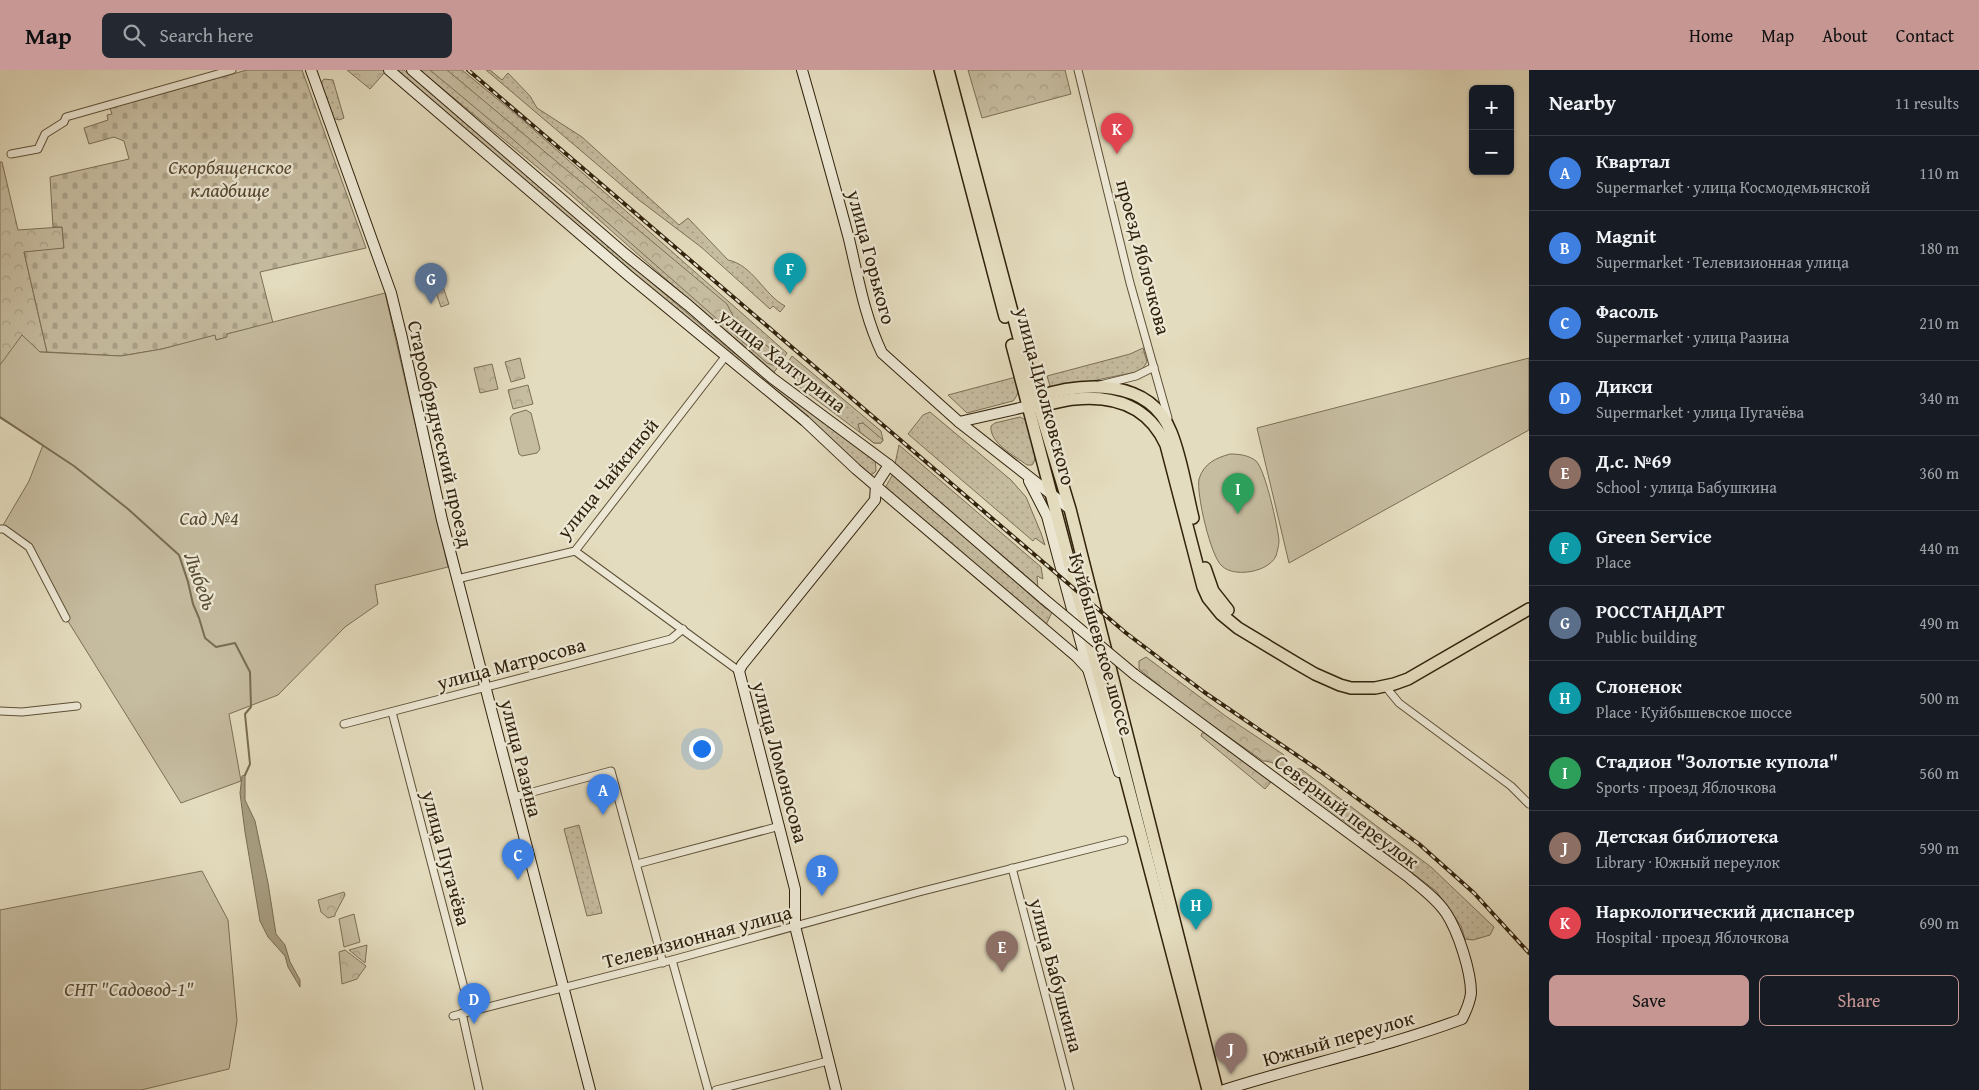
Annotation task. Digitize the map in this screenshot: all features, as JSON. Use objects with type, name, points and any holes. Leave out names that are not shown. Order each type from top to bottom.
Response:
[{"type":"main road","name":"Старообрядческий проезд","points":[[310,70],[391,293],[457,579]]},
{"type":"main road","name":"улица Халтурина","points":[[389,70],[725,357],[805,422],[1077,657],[1088,669]]},
{"type":"main road","name":"улица Халтурина","points":[[412,70],[772,378],[890,465],[1044,599],[1134,674]]},
{"type":"main road","name":"улица Горького","points":[[802,70],[831,171],[875,339],[882,353],[959,422],[1070,509]]},
{"type":"main road","name":"улица Циолковского","points":[[940,70],[1035,403],[1070,509],[1119,731]]},
{"type":"main road","name":"улица Циолковского","points":[[948,70],[1023,353],[1053,496],[1119,731]]},
{"type":"main road","name":"проезд Яблочкова","points":[[1035,403],[1058,391],[1093,386],[1109,387],[1136,395],[1149,403],[1160,413],[1171,431],[1207,576],[1220,603],[1231,614],[1325,671],[1342,679],[1385,686]]},
{"type":"main road","name":"проезд Яблочкова","points":[[1035,403],[1091,398],[1119,402],[1142,413],[1161,433],[1166,445],[1202,586],[1214,606],[1238,628],[1327,680],[1351,688],[1366,689],[1385,686],[1408,678],[1529,609]]},
{"type":"main road","points":[[959,422],[1035,403]]},
{"type":"main road","points":[[739,671],[875,500],[876,485],[890,465]]},
{"type":"main road","name":"Куйбышевское шоссе","points":[[1026,476],[1048,516],[1088,669],[1107,734],[1138,826]]},
{"type":"main road","name":"улица Разина","points":[[457,579],[590,1090]]},
{"type":"main road","name":"улица Ломоносова","points":[[739,671],[795,889],[794,926],[836,1090]]},
{"type":"main road","name":"Северный переулок","points":[[1134,674],[1400,871],[1432,897],[1445,912],[1457,933],[1461,947],[1471,994],[1468,1007],[1462,1018]]},
{"type":"main road","name":"Куйбышевское шоссе","points":[[1119,731],[1138,826],[1208,1090]]},
{"type":"main road","name":"Куйбышевское шоссе","points":[[1119,731],[1217,1090]]},
{"type":"main road","name":"Южный переулок","points":[[1224,1090],[1435,1029],[1462,1018]]},
{"type":"street","points":[[11,154],[38,149],[45,134],[64,122],[66,117],[232,70]]},
{"type":"street","name":"проезд Яблочкова","points":[[1078,70],[1130,283],[1171,431]]},
{"type":"street","name":"улица Чайкиной","points":[[457,579],[574,551],[725,357]]},
{"type":"street","name":"проезд Яблочкова","points":[[1093,386],[1136,376],[1154,367]]},
{"type":"street","points":[[0,528],[29,547],[66,618]]},
{"type":"street","name":"улица Ломоносова","points":[[574,551],[739,671]]},
{"type":"street","name":"улица Матросова","points":[[344,724],[671,639],[682,629]]},
{"type":"street","points":[[1385,686],[1399,703],[1511,786],[1529,804]]},
{"type":"street","points":[[0,711],[22,712],[78,706]]},
{"type":"street","name":"улица Пугачёва","points":[[392,712],[470,1011]]},
{"type":"street","points":[[514,798],[612,771],[663,962]]},
{"type":"street","points":[[637,864],[780,826]]},
{"type":"street","name":"Телевизионная улица","points":[[453,1016],[1124,840]]},
{"type":"street","name":"улица Бабушкина","points":[[1012,868],[1070,1090]]},
{"type":"street","points":[[672,960],[708,1090]]},
{"type":"street","points":[[462,1013],[479,1090]]},
{"type":"street","points":[[716,1090],[828,1061]]},
{"type":"green space","name":"Скорбященское кладбище","points":[[247,70],[302,70],[366,248],[260,272],[273,323],[227,334],[228,337],[216,340],[215,336],[162,349],[121,356],[47,352],[24,252],[64,248],[62,227],[53,227],[50,177],[129,159],[124,141],[114,137],[89,144],[84,128],[108,120],[107,115],[112,114],[110,108]]},
{"type":"green space","points":[[347,70],[383,70],[385,72],[370,89]]},
{"type":"green space","points":[[395,70],[404,70],[730,350],[875,458],[876,471],[869,475]]},
{"type":"green space","points":[[420,70],[462,70],[518,116],[787,353],[773,374],[571,195]]},
{"type":"green space","points":[[430,70],[447,70],[727,304],[735,320],[777,354],[779,360],[775,366],[767,363],[508,135]]},
{"type":"green space","points":[[486,70],[490,70],[502,80],[508,73],[530,96],[537,108],[582,137],[679,225],[688,218],[728,260],[744,268],[785,306],[780,312],[773,306],[770,309],[701,247],[639,200]]},
{"type":"green space","points":[[968,70],[1065,70],[1071,94],[982,118]]},
{"type":"green space","points":[[324,79],[333,80],[344,118],[339,120],[333,118],[320,84]]},
{"type":"green space","points":[[0,162],[2,162],[18,230],[62,227],[64,249],[24,252],[47,352],[40,352],[0,365]]},
{"type":"green space","points":[[442,284],[449,304],[441,307],[434,287]]},
{"type":"green space","name":"Сад №4","points":[[385,293],[448,567],[375,585],[378,604],[345,627],[278,695],[229,714],[241,781],[181,803],[66,618],[29,547],[2,527],[29,481],[43,445],[0,418],[0,365],[22,335],[40,352],[121,356],[162,349],[215,335],[216,340],[227,337],[227,334]]},
{"type":"green space","points":[[1143,348],[1147,362],[1141,371],[1057,388],[1050,386],[1047,376],[1130,354]]},
{"type":"green space","points":[[792,356],[881,431],[883,440],[881,443],[874,443],[794,383],[796,378],[785,367]]},
{"type":"green space","points":[[520,358],[525,378],[511,382],[505,362]]},
{"type":"green space","points":[[1529,358],[1529,430],[1289,563],[1257,428]]},
{"type":"green space","points":[[492,364],[498,389],[480,393],[474,368]]},
{"type":"green space","points":[[1016,377],[1018,390],[1013,401],[967,413],[948,395]]},
{"type":"green space","points":[[528,385],[533,404],[513,409],[508,390]]},
{"type":"green space","points":[[526,410],[531,413],[540,449],[537,453],[522,456],[519,454],[510,418],[513,414]]},
{"type":"green space","points":[[930,412],[1011,480],[1026,497],[1045,545],[1035,538],[1033,541],[908,434],[923,415]]},
{"type":"green space","points":[[1020,417],[1026,420],[1033,434],[1035,457],[1032,465],[1027,465],[1004,448],[998,443],[991,432],[991,426],[995,423]]},
{"type":"green space","points":[[863,423],[883,440],[881,443],[874,443],[860,432],[858,424]]},
{"type":"green space","points":[[899,445],[1041,567],[1043,579],[1037,576],[1038,589],[895,464]]},
{"type":"green space","points":[[1230,454],[1250,457],[1260,466],[1278,534],[1279,544],[1274,560],[1260,569],[1251,571],[1234,572],[1222,566],[1213,551],[1202,511],[1199,486],[1201,473],[1211,462]]},
{"type":"green space","points":[[893,474],[1045,608],[1052,612],[1046,625],[885,488]]},
{"type":"green space","points":[[1146,657],[1227,717],[1284,755],[1288,762],[1284,767],[1263,761],[1178,701],[1139,669],[1139,661]]},
{"type":"green space","points":[[1202,733],[1205,733],[1271,782],[1265,789],[1201,736]]},
{"type":"green space","points":[[1295,769],[1301,769],[1431,867],[1494,927],[1490,935],[1473,940],[1465,939],[1461,926],[1436,891],[1293,782],[1292,772]]},
{"type":"green space","points":[[579,825],[602,913],[587,916],[564,829]]},
{"type":"green space","name":"СНТ \"Садовод-1\"","points":[[202,871],[228,920],[237,1021],[229,1069],[141,1090],[0,1090],[0,910]]},
{"type":"green space","points":[[344,892],[345,895],[335,916],[328,918],[321,912],[318,900]]},
{"type":"green space","points":[[354,914],[360,942],[344,947],[339,919]]},
{"type":"green space","points":[[367,945],[365,963],[349,950]]},
{"type":"green space","points":[[345,950],[366,966],[357,979],[342,984],[339,952]]},
{"type":"shaded area","points":[[245,775],[245,800],[255,821],[276,934],[285,945],[290,962],[300,980],[300,987],[288,967],[285,956],[268,937],[260,921],[240,793],[242,776]]},
{"type":"waterway","name":"Лыбедь","points":[[0,417],[74,466],[128,509],[179,555],[205,638],[216,647],[235,643],[250,672],[251,707],[245,714],[250,764],[245,775]]},
{"type":"railway","points":[[468,70],[1126,633],[1204,692],[1320,771],[1419,844],[1474,893],[1529,953]]},
{"type":"place","name":"Наркологический диспансер","points":[[1117,154]]},
{"type":"place","name":"Green Service","points":[[790,294]]},
{"type":"place","name":"РОССТАНДАРТ","points":[[431,304]]},
{"type":"place","name":"Стадион \"Золотые купола\"","points":[[1238,514]]},
{"type":"place","name":"Квартал","points":[[603,815]]},
{"type":"place","name":"Фасоль","points":[[518,880]]},
{"type":"place","name":"Magnit","points":[[822,896]]},
{"type":"place","name":"Слоненок","points":[[1196,930]]},
{"type":"place","name":"Д.с. №69","points":[[1002,972]]},
{"type":"place","name":"Дикси","points":[[474,1024]]},
{"type":"place","name":"Детская библиотека","points":[[1231,1074]]}]
